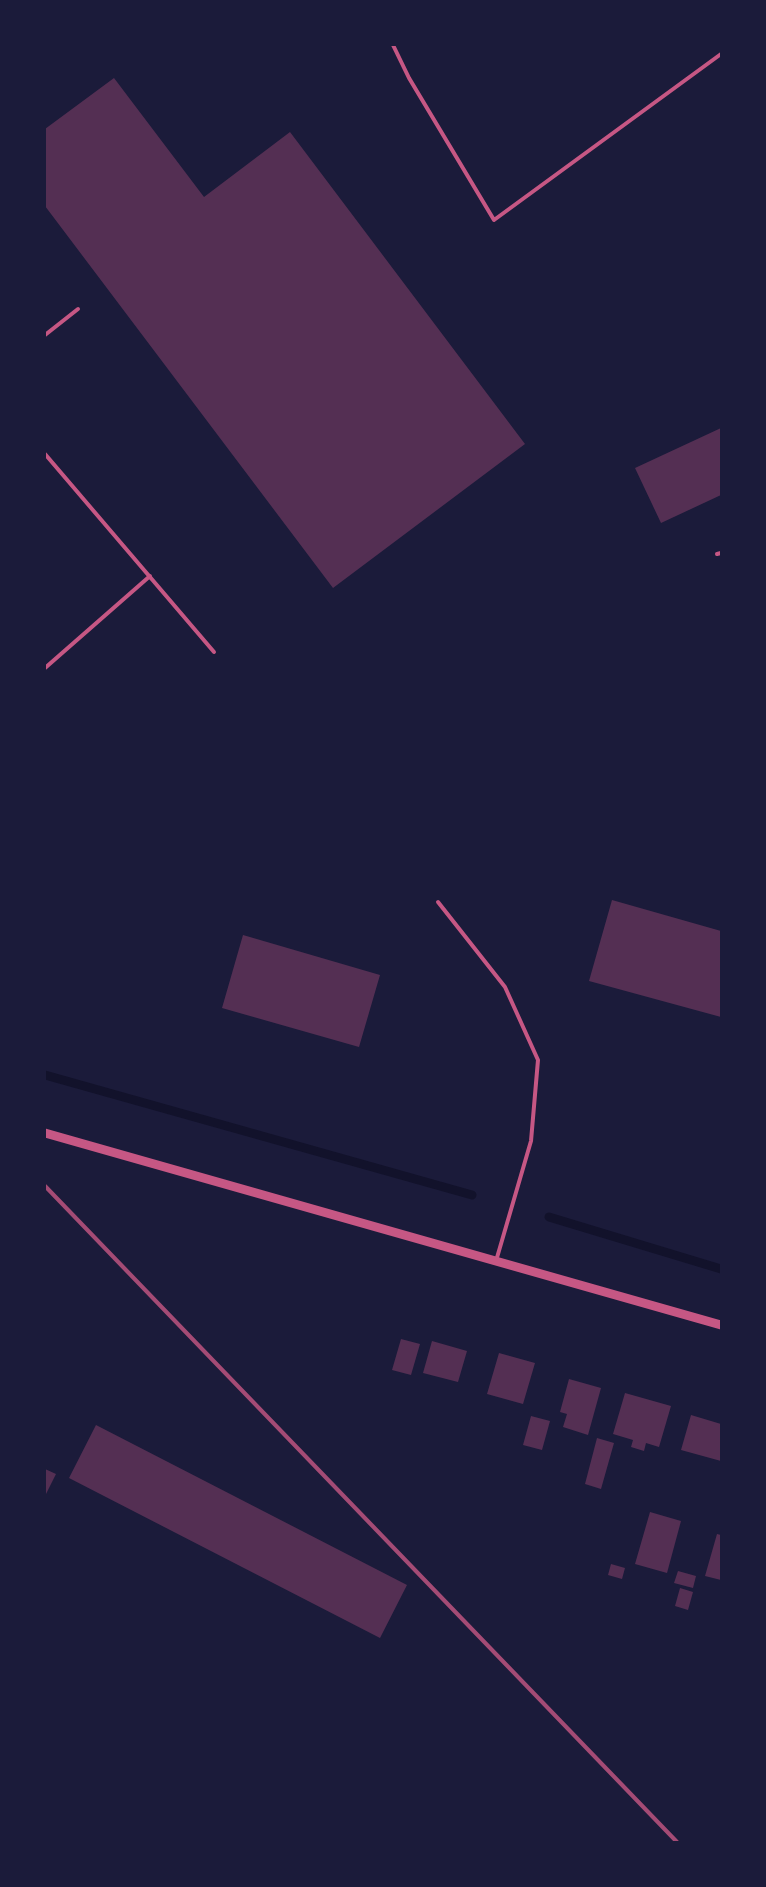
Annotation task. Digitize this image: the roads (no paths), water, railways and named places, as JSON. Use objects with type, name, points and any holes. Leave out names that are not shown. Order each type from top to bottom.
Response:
[{"type":"street","points":[[45,1133],[721,1325]]},
{"type":"lane","points":[[393,45],[409,78],[494,220],[721,54]]},
{"type":"lane","points":[[45,335],[78,309]]},
{"type":"lane","points":[[45,454],[214,652]]},
{"type":"lane","points":[[45,668],[150,576]]},
{"type":"lane","points":[[438,902],[505,987],[538,1060],[531,1140],[496,1261]]},
{"type":"waterway","points":[[45,1075],[472,1195]]},
{"type":"waterway","points":[[549,1217],[721,1269]]},
{"type":"railway","points":[[45,1186],[677,1842]]}]
